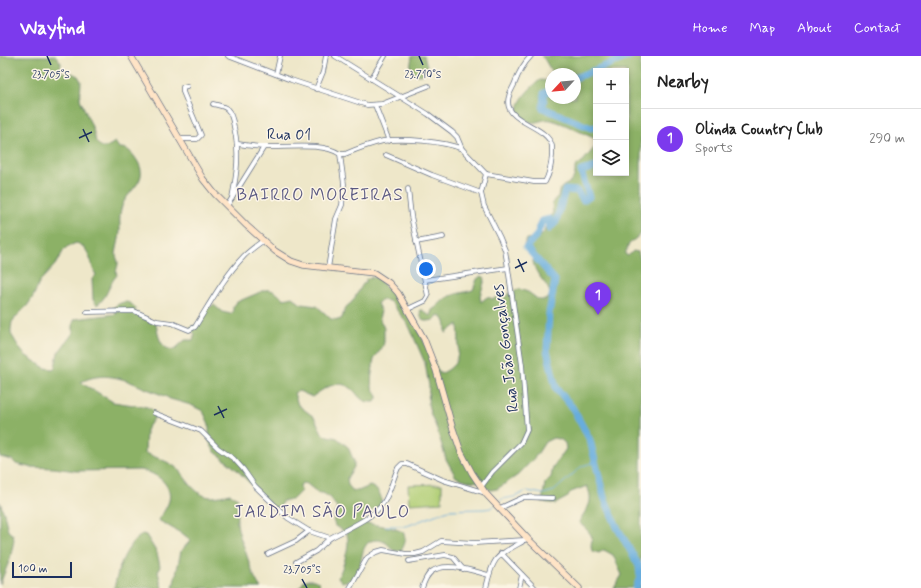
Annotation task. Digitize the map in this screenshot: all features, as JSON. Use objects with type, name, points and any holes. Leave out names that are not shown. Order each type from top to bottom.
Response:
[{"type":"main road","points":[[131,56],[203,179],[215,194],[275,251],[291,261],[304,265],[369,272],[381,276],[398,293],[424,339],[436,370],[452,426],[462,452],[481,487],[526,540],[579,588]]},
{"type":"street","points":[[228,56],[316,89],[367,105],[374,105],[400,97],[428,86]]},
{"type":"street","points":[[276,74],[280,56]]},
{"type":"street","points":[[316,89],[323,72],[326,56]]},
{"type":"street","points":[[335,56],[428,114],[452,132],[457,137],[462,149],[486,174],[534,182],[545,182],[549,176],[551,167],[552,146],[542,132],[519,120],[511,112],[508,105],[508,97],[518,75],[525,62],[531,56]]},
{"type":"street","points":[[372,80],[385,56]]},
{"type":"street","points":[[179,139],[197,139],[201,136],[183,92],[183,87],[187,86]]},
{"type":"street","points":[[213,104],[224,107],[232,116],[238,144],[236,177],[232,198]]},
{"type":"street","points":[[374,105],[389,141]]},
{"type":"street","points":[[328,268],[336,219],[342,206],[344,184],[340,154],[345,154],[382,141],[410,140],[462,149]]},
{"type":"street","name":"Rua 01","points":[[238,144],[264,147],[331,149],[340,154]]},
{"type":"street","points":[[227,206],[264,147]]},
{"type":"street","points":[[386,155],[432,175],[481,193],[486,174]]},
{"type":"street","points":[[408,189],[411,216],[428,296],[427,299],[408,309]]},
{"type":"street","name":"Rua João Gonçalves","points":[[481,193],[484,206],[505,250],[522,365],[527,430],[521,443],[492,472],[481,487]]},
{"type":"street","points":[[416,242],[443,237]]},
{"type":"street","points":[[87,312],[134,311],[157,321],[172,323],[189,330],[193,329],[196,327],[217,292],[238,263],[245,255],[264,240]]},
{"type":"street","points":[[425,280],[508,268]]},
{"type":"street","points":[[154,413],[201,431],[218,448],[234,459],[255,486],[288,518],[309,531],[330,538]]},
{"type":"street","points":[[296,562],[316,552],[330,538],[380,508],[385,501],[398,468],[402,464],[407,464],[443,480],[486,494]]},
{"type":"street","points":[[499,508],[524,497],[553,498]]},
{"type":"street","points":[[268,554],[296,541],[309,531]]},
{"type":"street","points":[[350,588],[368,558],[376,552],[383,550],[415,554],[424,552],[441,540],[476,543],[526,540]]},
{"type":"street","points":[[486,588],[492,566],[501,553],[526,540]]},
{"type":"street","points":[[501,553],[535,588]]},
{"type":"street","points":[[409,561],[445,555],[453,557],[463,569]]},
{"type":"street","points":[[422,588],[426,578],[431,572],[438,568],[448,567],[463,569],[489,575]]},
{"type":"street","points":[[519,588],[522,575]]},
{"type":"green space","points":[[0,56],[56,56],[61,63],[60,70],[66,74],[72,73],[78,76],[81,81],[80,99],[93,129],[96,142],[101,147],[107,147],[115,142],[119,148],[124,148],[131,152],[139,165],[141,172],[137,184],[124,201],[121,209],[120,233],[116,254],[118,263],[116,272],[117,275],[111,283],[104,298],[97,305],[93,300],[92,279],[96,275],[85,248],[76,243],[67,247],[55,265],[40,281],[27,306],[12,322],[11,334],[25,355],[45,368],[53,369],[55,367],[58,353],[73,333],[73,323],[75,319],[116,314],[117,313],[114,311],[114,307],[123,302],[128,302],[131,304],[136,309],[134,312],[156,324],[162,344],[168,349],[172,350],[185,340],[193,340],[195,334],[190,327],[200,324],[207,308],[214,305],[222,312],[231,314],[233,312],[233,307],[237,302],[265,290],[273,291],[284,299],[292,297],[301,304],[317,306],[331,319],[339,320],[342,318],[345,308],[352,302],[363,284],[366,283],[366,279],[372,277],[379,278],[404,306],[416,326],[440,374],[452,367],[457,359],[459,344],[458,324],[446,333],[446,325],[441,316],[438,315],[434,320],[424,321],[421,317],[420,310],[430,316],[432,310],[448,297],[473,290],[477,279],[481,276],[485,279],[480,296],[481,302],[487,297],[493,299],[498,297],[501,301],[508,294],[519,289],[528,292],[539,300],[545,300],[551,296],[550,292],[536,270],[531,253],[524,245],[527,239],[539,237],[544,233],[547,219],[553,213],[553,202],[558,197],[561,188],[573,179],[575,167],[583,161],[593,149],[593,176],[629,176],[629,68],[593,68],[593,138],[551,120],[530,122],[522,118],[518,107],[525,95],[540,80],[545,80],[545,104],[581,104],[581,68],[550,68],[541,56],[641,56],[641,234],[629,244],[625,254],[628,256],[633,251],[638,252],[641,262],[641,588],[614,588],[622,575],[613,555],[604,550],[599,553],[592,551],[592,538],[589,532],[579,522],[590,502],[587,486],[571,492],[568,497],[555,504],[542,502],[545,483],[551,477],[553,467],[566,449],[565,443],[560,439],[553,438],[545,442],[536,456],[518,475],[497,489],[491,490],[485,488],[482,482],[468,481],[456,477],[446,459],[428,404],[429,386],[425,363],[409,326],[389,301],[383,300],[377,303],[381,312],[380,317],[384,329],[384,342],[383,347],[373,362],[371,383],[375,393],[378,396],[375,402],[365,401],[353,389],[339,384],[329,386],[312,397],[299,391],[294,393],[298,405],[314,417],[323,435],[337,438],[348,447],[354,461],[354,467],[347,478],[348,485],[352,490],[358,491],[370,486],[380,494],[380,506],[368,513],[363,518],[366,523],[394,528],[403,532],[405,537],[404,546],[401,551],[394,551],[382,541],[376,540],[366,545],[357,574],[351,580],[342,582],[338,577],[346,555],[348,537],[345,532],[335,526],[333,520],[337,507],[329,497],[323,493],[318,493],[307,484],[302,483],[300,486],[301,491],[292,500],[282,501],[280,508],[276,508],[271,505],[236,469],[214,451],[209,441],[209,424],[203,411],[127,381],[105,376],[81,382],[113,402],[152,409],[155,417],[146,430],[145,453],[174,466],[199,493],[205,496],[213,497],[230,494],[238,498],[237,526],[253,573],[261,588],[173,588],[181,551],[190,541],[186,536],[158,520],[167,506],[170,495],[166,484],[157,476],[140,470],[76,471],[29,467],[16,464],[12,460],[0,457]]},
{"type":"green space","points":[[412,56],[424,56],[427,66],[425,73],[420,75],[413,74],[410,69]]},
{"type":"green space","points":[[442,484],[442,502],[409,504],[408,485]]},
{"type":"green space","points":[[0,502],[8,531],[13,535],[14,540],[10,559],[0,584]]},
{"type":"green space","points":[[142,534],[146,535],[157,553],[160,566],[158,572],[162,588],[114,588],[118,572],[126,552]]},
{"type":"green space","points":[[305,580],[319,581],[320,588],[299,588]]},
{"type":"waterway","points":[[581,76],[630,56]]},
{"type":"waterway","points":[[545,93],[543,108],[593,128]]},
{"type":"waterway","points":[[593,168],[581,171],[589,197],[583,200],[577,191],[565,190],[556,222],[549,229],[550,219],[542,221],[537,235],[526,247],[555,280],[549,313],[547,350],[556,388],[572,407],[590,440],[604,497],[617,527],[639,566],[640,577],[636,588]]},
{"type":"waterway","points":[[498,503],[502,499],[514,497],[527,491],[543,494],[554,491],[582,466],[595,462]]},
{"type":"waterway","points":[[385,526],[407,526],[448,510],[484,509],[494,506]]},
{"type":"place","name":"Olinda Country Club","points":[[598,315]]},
{"type":"district","name":"BAIRRO MOREIRAS","points":[[320,195]]},
{"type":"district","name":"JARDIM SÃO PAULO","points":[[322,512]]}]
